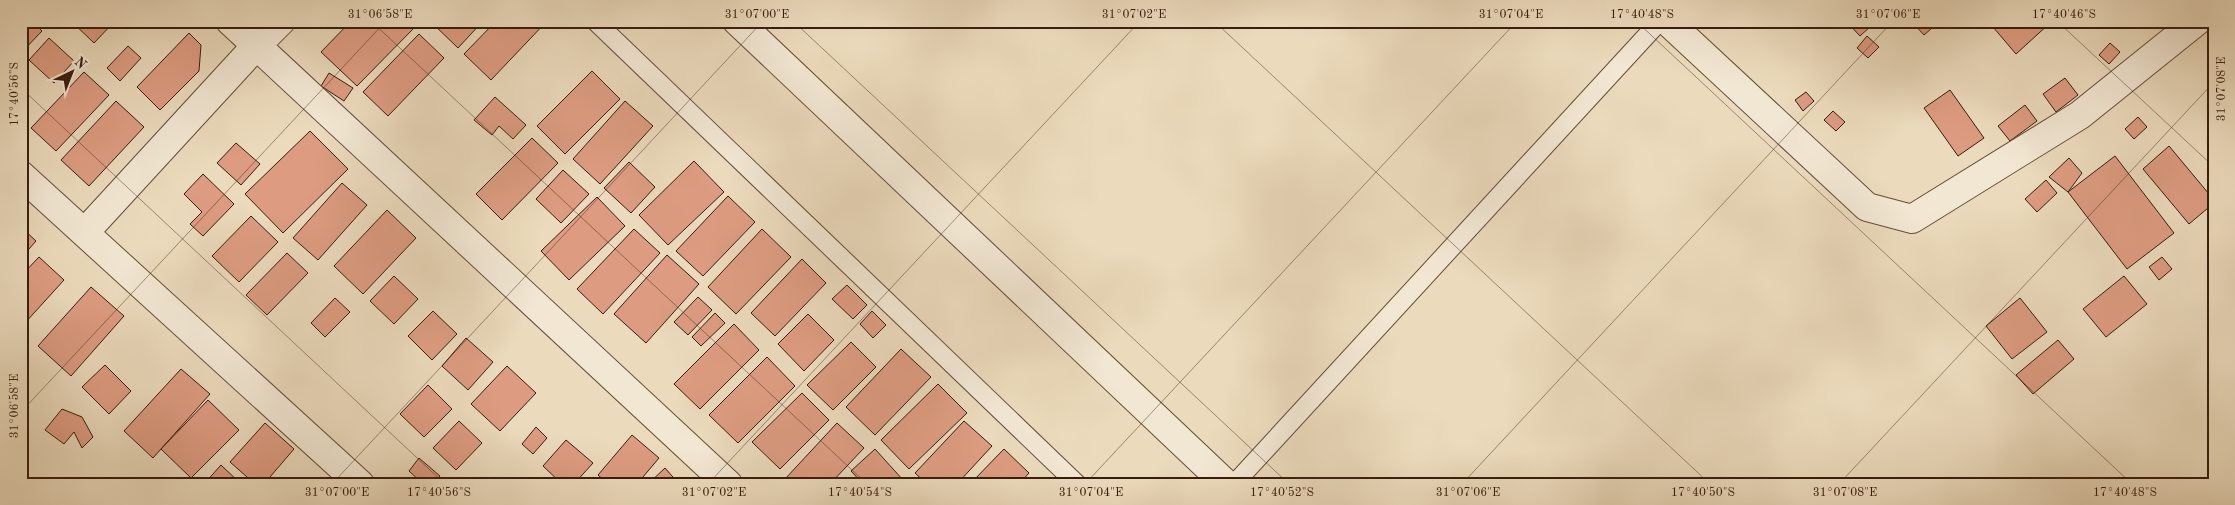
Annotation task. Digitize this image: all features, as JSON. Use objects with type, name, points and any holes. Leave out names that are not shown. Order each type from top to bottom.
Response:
[{"type":"street","points":[[230,21],[728,484]]},
{"type":"street","points":[[85,232],[281,21]]},
{"type":"street","points":[[737,21],[1226,484]]},
{"type":"street","points":[[1667,21],[1867,207],[1912,219],[2080,115],[2197,21]]},
{"type":"street","points":[[21,175],[360,484]]},
{"type":"lane","points":[[595,21],[1077,484]]},
{"type":"lane","points":[[1234,484],[1660,21]]},
{"type":"building","points":[[21,21],[32,21],[42,31],[21,53]]},
{"type":"building","points":[[71,21],[111,21],[113,23],[94,43]]},
{"type":"building","points":[[351,21],[407,21],[414,28],[357,86],[321,52]]},
{"type":"building","points":[[430,21],[483,21],[458,48]]},
{"type":"building","points":[[496,21],[547,21],[491,80],[464,54]]},
{"type":"building","points":[[1846,21],[1867,21],[1871,26],[1860,36]]},
{"type":"building","points":[[1911,21],[1940,21],[1924,35]]},
{"type":"building","points":[[2000,21],[2048,21],[2050,23],[2016,54],[1993,27]]},
{"type":"building","points":[[189,33],[201,45],[199,71],[160,110],[137,87]]},
{"type":"building","points":[[419,34],[444,58],[388,116],[363,92]]},
{"type":"building","points":[[1867,36],[1879,47],[1868,58],[1857,48]]},
{"type":"building","points":[[49,38],[74,61],[54,83],[29,60]]},
{"type":"building","points":[[2110,43],[2120,52],[2109,64],[2099,55]]},
{"type":"building","points":[[128,46],[141,58],[120,81],[107,68]]},
{"type":"building","points":[[592,71],[620,99],[565,154],[537,126]]},
{"type":"building","points":[[84,72],[109,95],[56,151],[31,128]]},
{"type":"building","points":[[329,73],[353,88],[344,101],[321,86]]},
{"type":"building","points":[[2065,78],[2078,95],[2056,112],[2043,94]]},
{"type":"building","points":[[1950,90],[1984,138],[1958,156],[1924,108]]},
{"type":"building","points":[[1806,92],[1814,101],[1803,111],[1795,100]]},
{"type":"building","points":[[495,97],[526,125],[513,139],[499,126],[492,135],[474,120]]},
{"type":"building","points":[[116,101],[144,127],[89,186],[61,160]]},
{"type":"building","points":[[625,101],[653,126],[600,184],[573,159]]},
{"type":"building","points":[[2025,105],[2037,121],[2010,141],[1998,126]]},
{"type":"building","points":[[1833,111],[1845,122],[1836,131],[1824,120]]},
{"type":"building","points":[[2138,117],[2147,127],[2134,139],[2125,129]]},
{"type":"building","points":[[310,131],[348,169],[283,233],[245,194]]},
{"type":"building","points":[[532,138],[558,163],[502,220],[476,194]]},
{"type":"building","points":[[236,143],[260,164],[241,185],[217,163]]},
{"type":"building","points":[[2169,146],[2214,200],[2214,203],[2189,224],[2143,169]]},
{"type":"building","points":[[2115,156],[2174,233],[2127,269],[2068,192]]},
{"type":"building","points":[[2069,158],[2082,173],[2068,192],[2049,177]]},
{"type":"building","points":[[694,161],[724,192],[668,245],[639,215]]},
{"type":"building","points":[[629,162],[655,187],[631,213],[604,188]]},
{"type":"building","points":[[563,170],[589,194],[561,223],[536,199]]},
{"type":"building","points":[[203,174],[234,204],[203,236],[190,224],[202,212],[184,194]]},
{"type":"building","points":[[2046,180],[2057,193],[2037,212],[2025,199]]},
{"type":"building","points":[[342,183],[367,205],[318,260],[293,238]]},
{"type":"building","points":[[728,196],[755,222],[703,276],[676,251]]},
{"type":"building","points":[[597,197],[625,226],[569,280],[541,251]]},
{"type":"building","points":[[387,210],[416,238],[363,294],[334,266]]},
{"type":"building","points":[[251,216],[278,242],[239,282],[212,256]]},
{"type":"building","points":[[21,227],[36,241],[21,258]]},
{"type":"building","points":[[634,229],[660,253],[603,314],[577,289]]},
{"type":"building","points":[[762,229],[791,257],[736,314],[708,287]]},
{"type":"building","points":[[287,253],[308,273],[267,315],[246,295]]},
{"type":"building","points":[[667,255],[699,284],[646,343],[614,314]]},
{"type":"building","points":[[39,257],[64,280],[24,324],[21,322],[21,276]]},
{"type":"building","points":[[2162,257],[2172,269],[2159,280],[2149,267]]},
{"type":"building","points":[[802,259],[826,283],[775,336],[751,313]]},
{"type":"building","points":[[394,276],[418,299],[394,324],[370,301]]},
{"type":"building","points":[[2124,276],[2147,304],[2106,337],[2083,309]]},
{"type":"building","points":[[847,285],[867,305],[853,319],[832,299]]},
{"type":"building","points":[[91,287],[124,316],[71,376],[38,346]]},
{"type":"building","points":[[698,297],[712,310],[688,335],[674,322]]},
{"type":"building","points":[[335,298],[350,312],[325,337],[311,323]]},
{"type":"building","points":[[2020,298],[2047,332],[2012,359],[1986,326]]},
{"type":"building","points":[[433,311],[457,334],[432,360],[408,336]]},
{"type":"building","points":[[872,311],[886,325],[873,338],[860,324]]},
{"type":"building","points":[[715,313],[725,323],[701,346],[692,337]]},
{"type":"building","points":[[808,314],[834,340],[804,371],[778,344]]},
{"type":"building","points":[[734,324],[759,350],[700,409],[674,384]]},
{"type":"building","points":[[466,338],[493,362],[468,390],[442,366]]},
{"type":"building","points":[[2058,340],[2074,359],[2033,394],[2016,375]]},
{"type":"building","points":[[851,342],[876,367],[833,410],[807,385]]},
{"type":"building","points":[[901,349],[931,377],[875,435],[846,407]]},
{"type":"building","points":[[767,357],[795,386],[738,443],[709,415]]},
{"type":"building","points":[[105,365],[131,391],[109,414],[82,387]]},
{"type":"building","points":[[507,366],[536,393],[500,431],[471,404]]},
{"type":"building","points":[[181,369],[210,394],[153,458],[124,431]]},
{"type":"building","points":[[938,384],[967,413],[909,469],[881,440]]},
{"type":"building","points":[[428,385],[452,409],[424,437],[400,414]]},
{"type":"building","points":[[802,393],[829,420],[780,469],[752,442]]},
{"type":"building","points":[[208,400],[239,430],[191,478],[161,449]]},
{"type":"building","points":[[62,409],[82,417],[93,437],[82,448],[74,432],[64,444],[45,430]]},
{"type":"building","points":[[459,421],[482,443],[456,470],[433,448]]},
{"type":"building","points":[[964,421],[992,446],[957,484],[927,484],[915,473]]},
{"type":"building","points":[[265,423],[294,449],[264,484],[255,484],[230,462]]},
{"type":"building","points":[[837,423],[864,448],[830,484],[790,484],[785,479]]},
{"type":"building","points":[[536,427],[547,438],[533,454],[522,444]]},
{"type":"building","points":[[632,435],[659,458],[637,484],[608,484],[598,475]]},
{"type":"building","points":[[566,440],[593,463],[574,484],[562,484],[543,466]]},
{"type":"building","points":[[875,449],[903,480],[899,484],[863,484],[851,471]]},
{"type":"building","points":[[1004,449],[1029,473],[1019,484],[970,484]]},
{"type":"building","points":[[419,458],[440,476],[433,484],[423,484],[409,471]]},
{"type":"building","points":[[221,465],[241,484],[204,484]]},
{"type":"building","points":[[665,468],[679,484],[648,484]]},
{"type":"building","points":[[527,478],[533,484],[521,484]]}]
